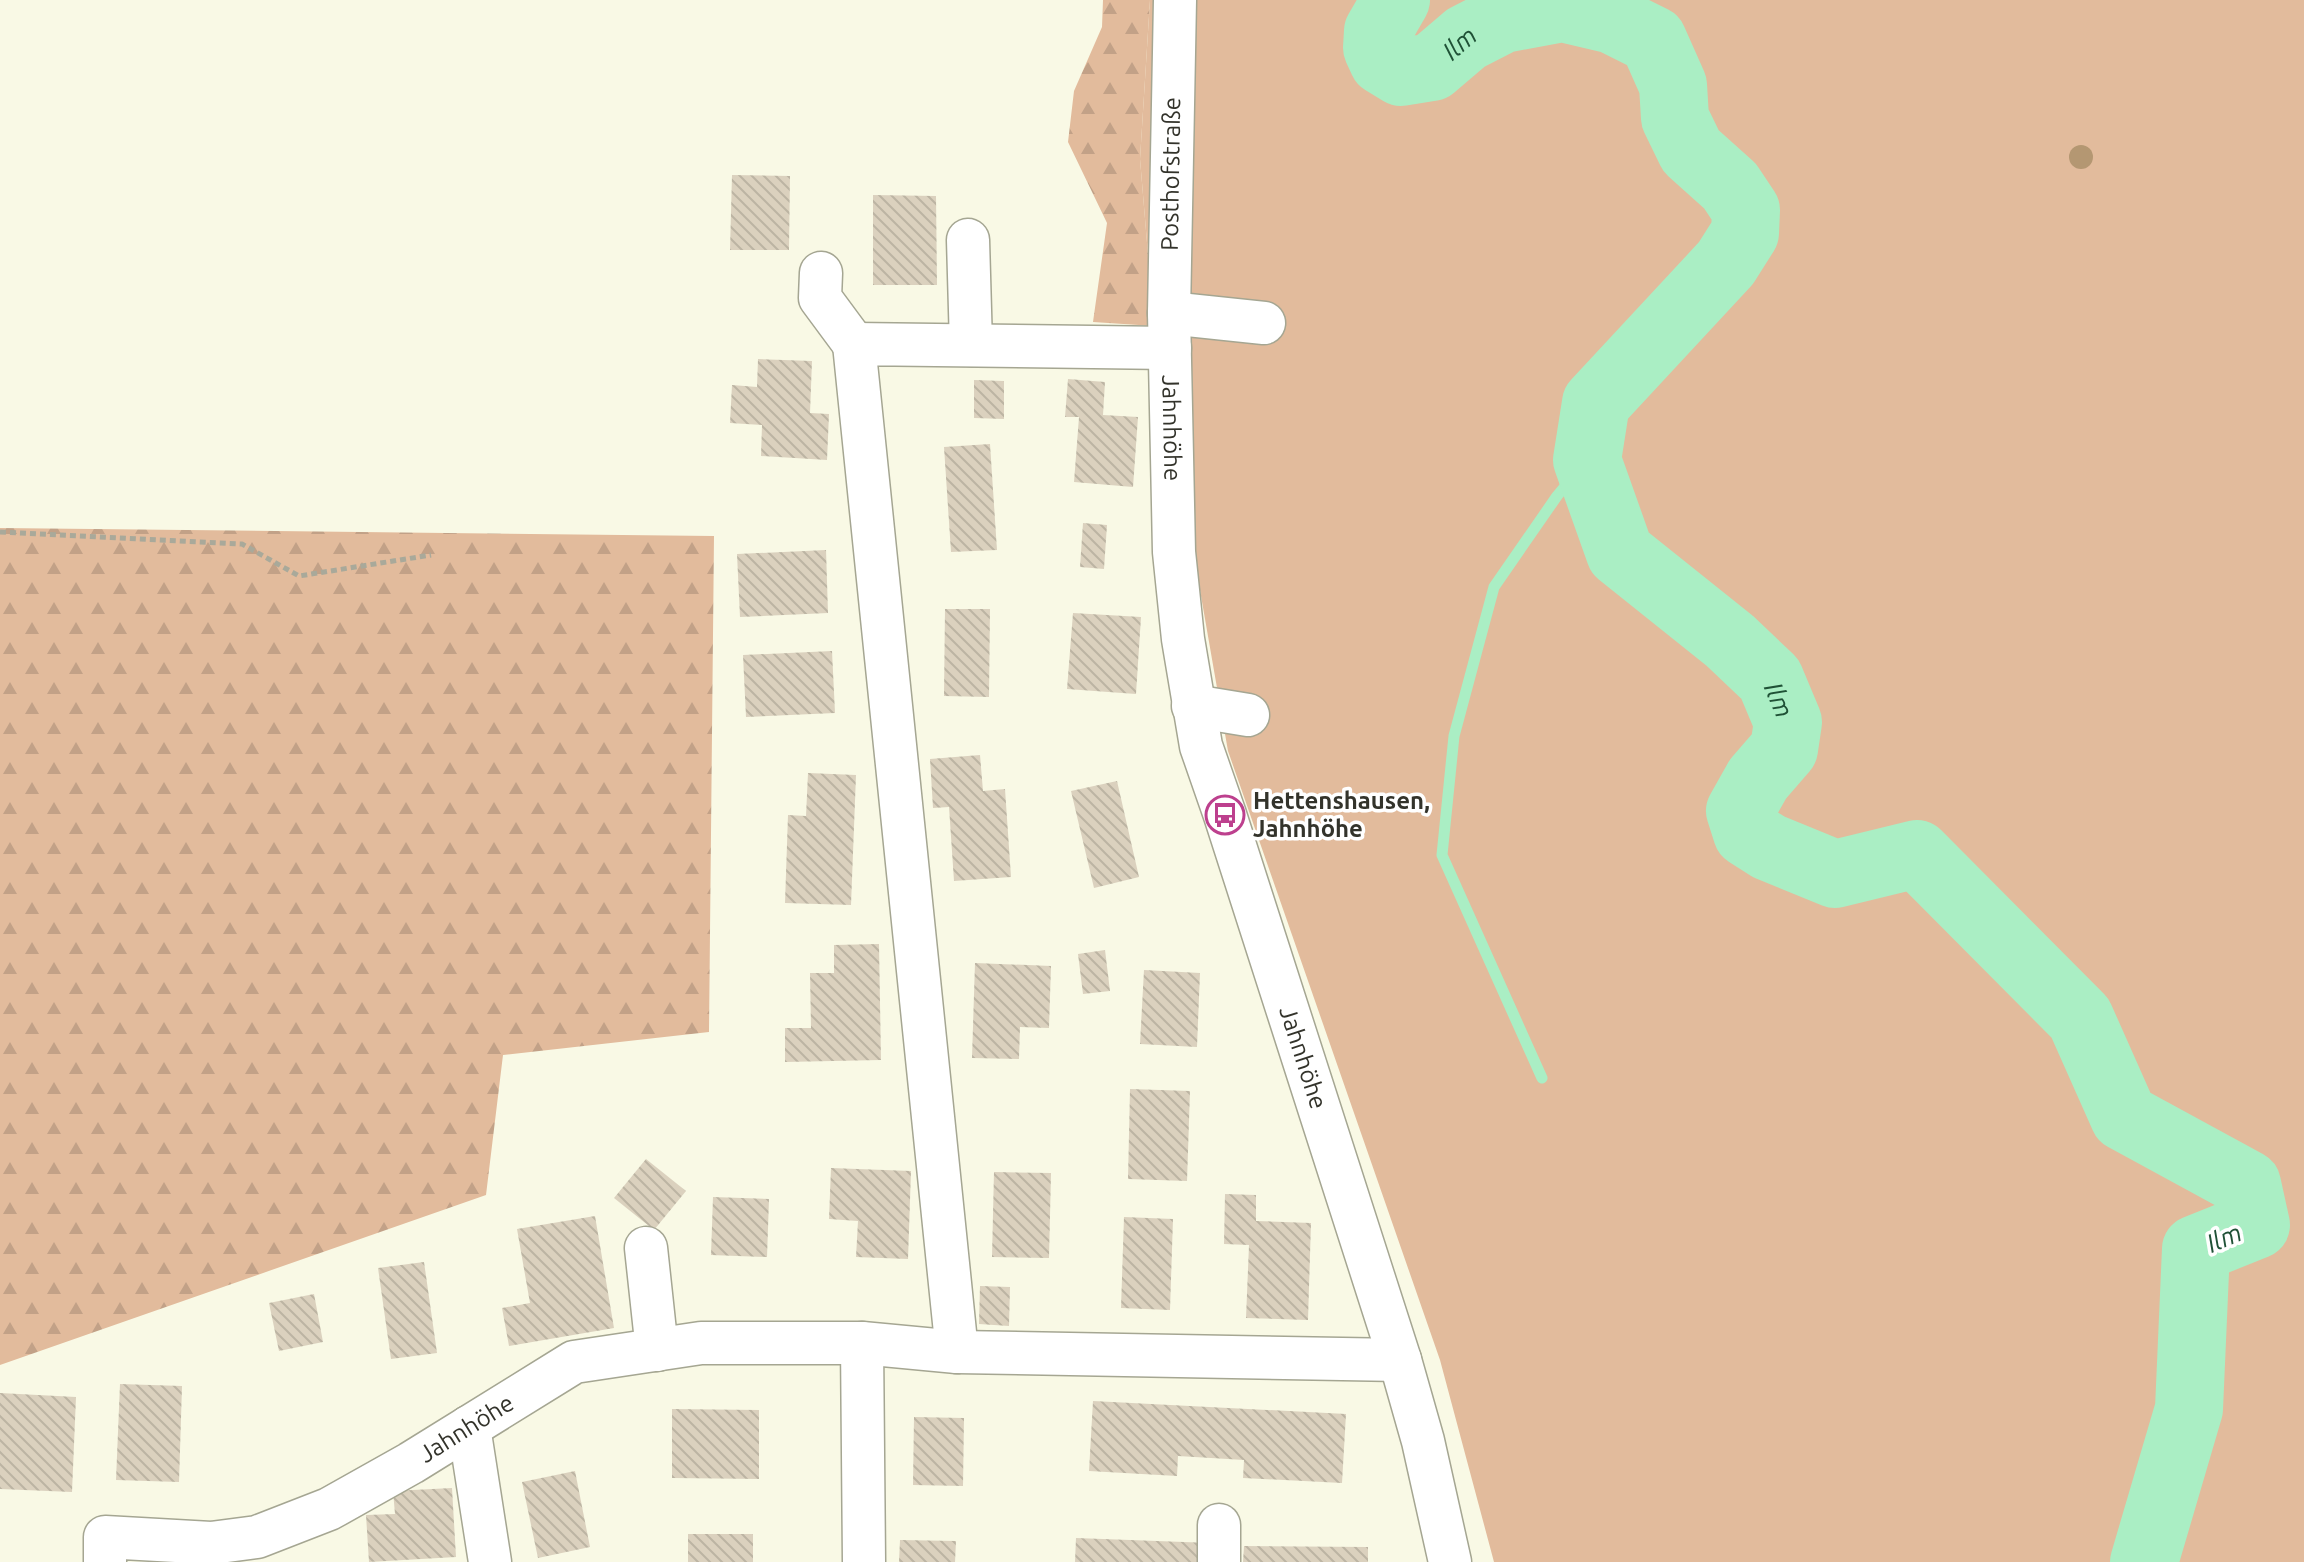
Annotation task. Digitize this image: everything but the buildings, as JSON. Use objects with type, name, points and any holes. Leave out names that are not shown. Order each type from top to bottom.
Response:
[{"type":"street","name":"Posthofstraße","points":[[1170,330],[1175,0]]},
{"type":"street","points":[[968,240],[971,345]]},
{"type":"street","points":[[821,273],[820,298],[854,344],[957,1352]]},
{"type":"street","points":[[1170,330],[1264,323]]},
{"type":"street","name":"Jahnhöhe","points":[[105,1562],[105,1537],[211,1543],[257,1537],[329,1509],[411,1463],[574,1362],[701,1343],[862,1343],[957,1352],[1400,1360],[1201,746],[1183,639],[1174,552],[1170,330],[971,345],[854,344]]},
{"type":"street","points":[[1193,706],[1248,715]]},
{"type":"street","points":[[646,1248],[657,1350]]},
{"type":"street","points":[[862,1343],[864,1562]]},
{"type":"street","points":[[1400,1360],[1423,1441],[1450,1562]]},
{"type":"street","points":[[469,1427],[490,1562]]},
{"type":"path","points":[[0,532],[242,544],[299,576],[431,555]]},
{"type":"green space","points":[[1103,0],[1150,0],[1140,159],[1154,326],[1093,322],[1107,223],[1068,142],[1074,91],[1102,27]]},
{"type":"green space","points":[[1150,0],[2304,0],[2304,1562],[1494,1562],[1440,1360],[1228,751],[1154,326],[1140,159]]},
{"type":"green space","points":[[0,528],[714,536],[709,1032],[503,1055],[486,1195],[0,1365]]},
{"type":"waterway","name":"Ilm","points":[[1396,0],[1378,31],[1377,48],[1383,61],[1401,72],[1432,67],[1466,38],[1503,19],[1562,8],[1613,20],[1653,40],[1673,85],[1675,118],[1691,151],[1730,186],[1746,210],[1745,233],[1726,263],[1596,403],[1587,460],[1620,553],[1730,641],[1770,679],[1788,722],[1784,749],[1758,779],[1740,811],[1747,833],[1769,847],[1835,874],[1917,854],[2080,1018],[2124,1117],[2247,1184],[2256,1225],[2196,1249],[2189,1409],[2144,1562]]},
{"type":"waterway","points":[[1542,1078],[1442,855],[1454,736],[1494,587],[1557,496],[1587,460]]},
{"type":"place","name":"Hettenshausen, Jahnhöhe","points":[[1225,815]]}]
